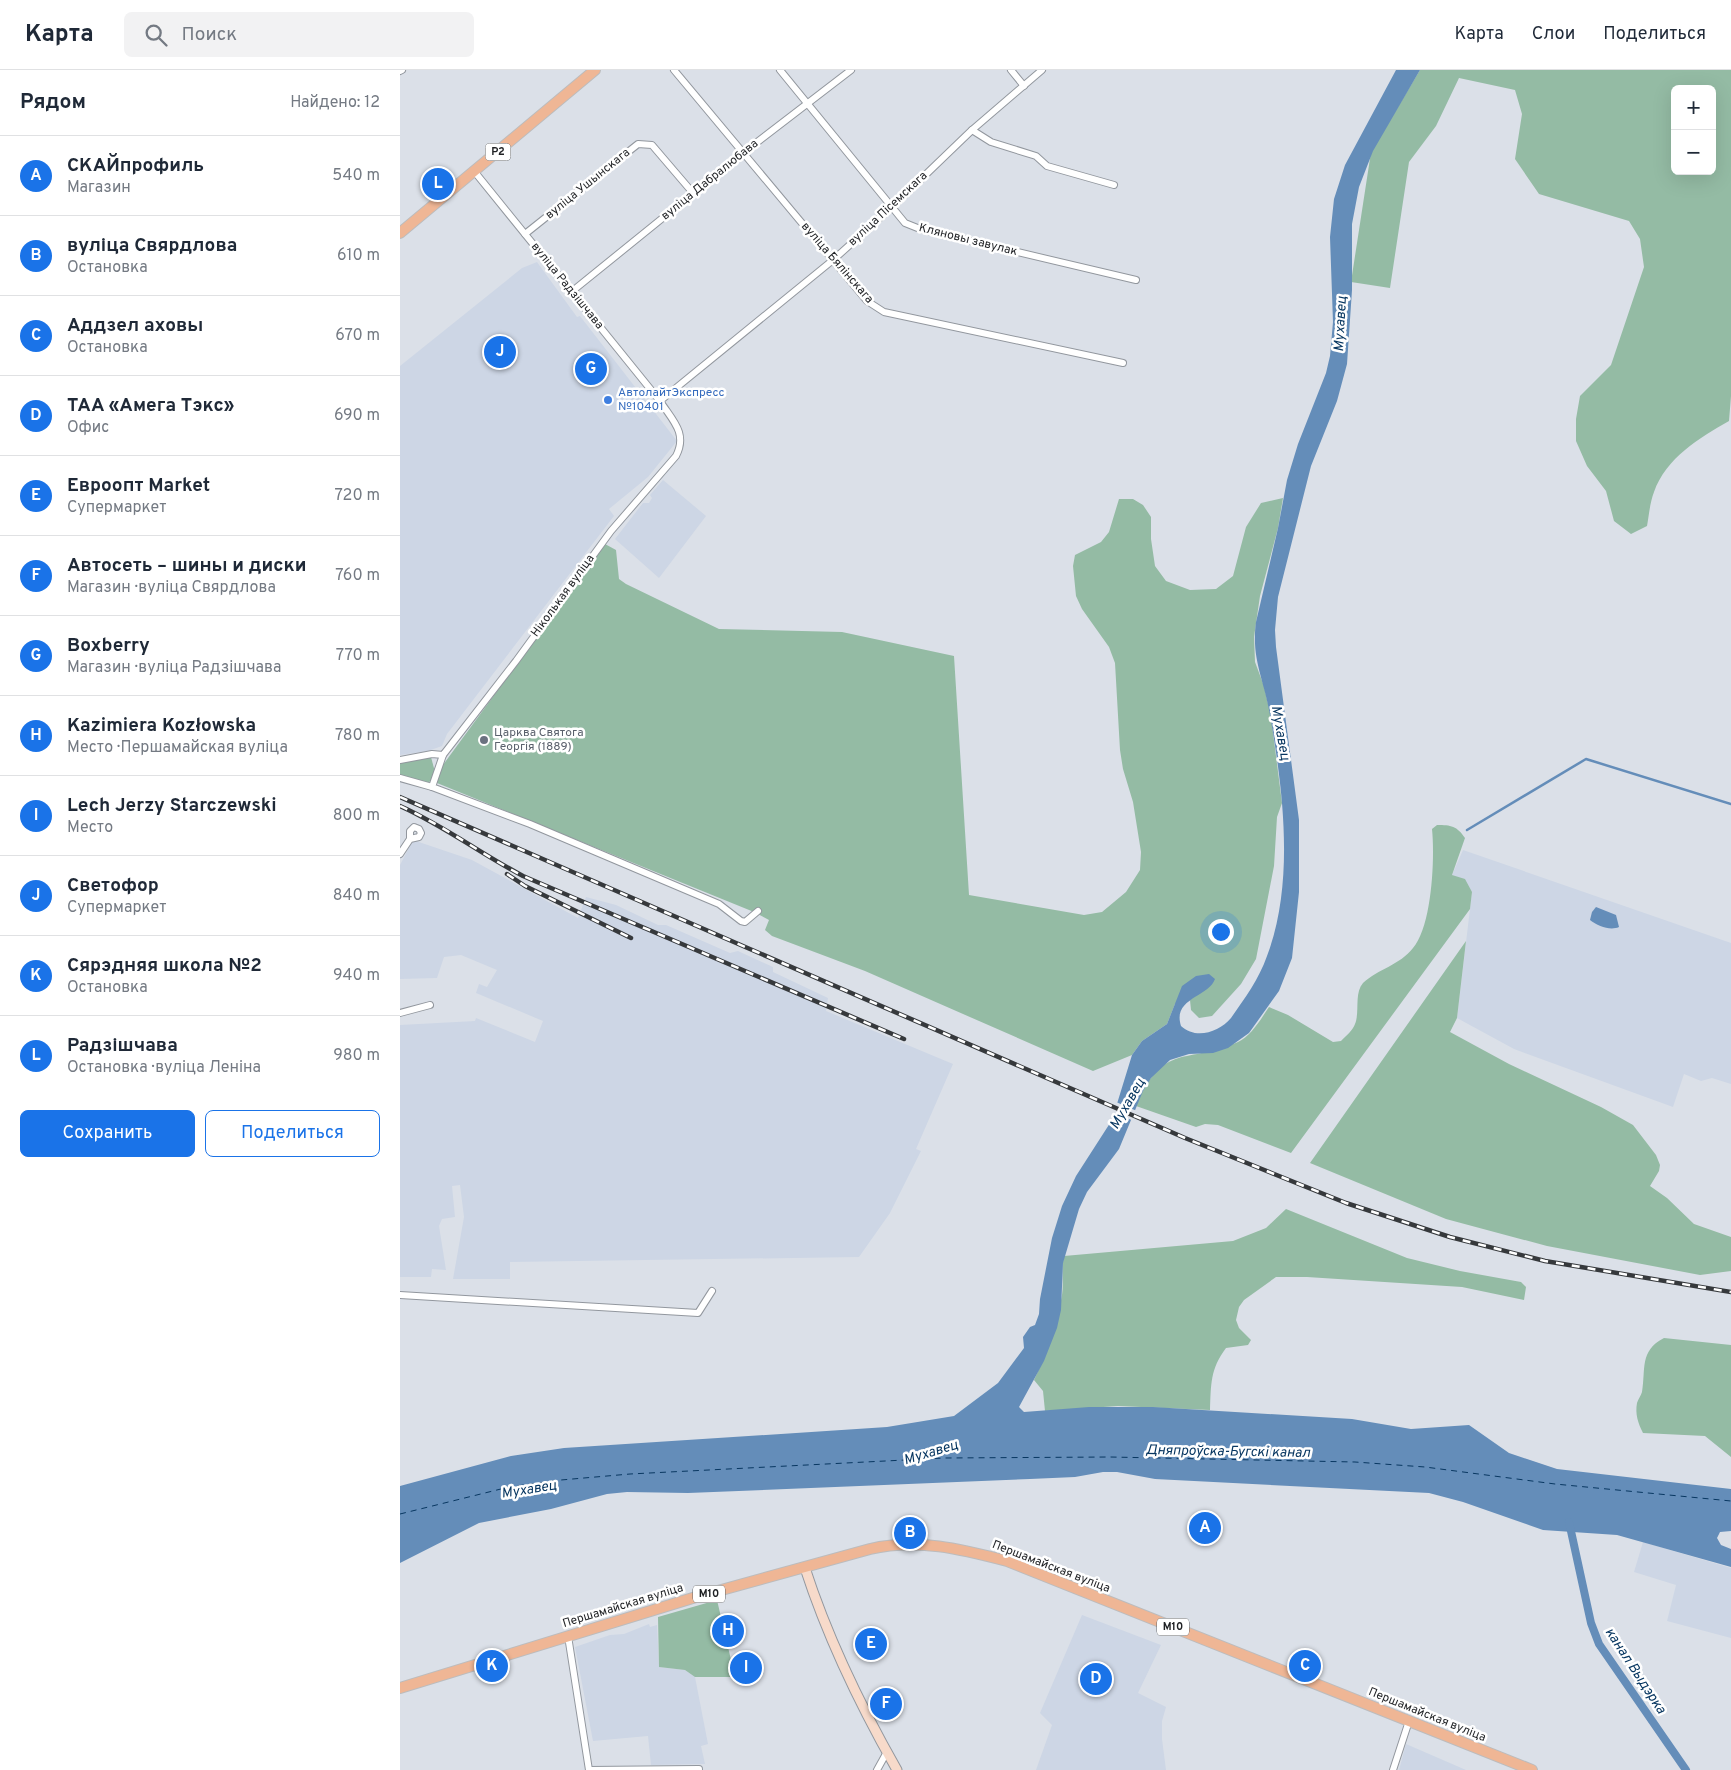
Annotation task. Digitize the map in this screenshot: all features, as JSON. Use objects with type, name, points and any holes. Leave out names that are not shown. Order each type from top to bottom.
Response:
[{"type":"main road","name":"Р2","points":[[400,233],[595,70]]},
{"type":"main road","name":"Першамайская вуліца","points":[[400,1688],[696,1597],[870,1549],[899,1544],[928,1544],[1007,1561],[1532,1770]]},
{"type":"main road","points":[[805,1568],[836,1650],[897,1770]]},
{"type":"street","name":"вуліца Бялінскага","points":[[674,70],[867,301],[884,312],[1123,363]]},
{"type":"street","name":"Кляновы завулак","points":[[780,70],[905,222],[912,226],[1136,280]]},
{"type":"street","name":"вуліца Дабралюбава","points":[[570,292],[743,152],[851,70]]},
{"type":"street","points":[[1011,70],[1024,86]]},
{"type":"street","name":"вуліца Пісемскага","points":[[660,401],[833,260],[892,207],[972,130],[1042,70]]},
{"type":"street","points":[[972,130],[991,142],[1036,156],[1047,166],[1114,185]]},
{"type":"street","name":"вуліца Ушынскага","points":[[525,234],[638,144],[652,145],[693,193]]},
{"type":"street","name":"вуліца Радзішчава","points":[[474,171],[660,401]]},
{"type":"street","name":"Ніколькая вуліца","points":[[432,787],[443,755],[516,661],[611,531],[676,456],[682,441],[680,433],[660,401]]},
{"type":"street","points":[[400,760],[432,754],[443,755]]},
{"type":"street","points":[[400,778],[432,787],[523,822],[719,904],[741,921],[745,922],[758,911]]},
{"type":"street","points":[[400,854],[410,839]]},
{"type":"street","points":[[400,1013],[430,1004]]},
{"type":"street","points":[[400,1295],[698,1313],[712,1291]]},
{"type":"street","points":[[568,1636],[589,1770],[699,1769]]},
{"type":"street","points":[[1393,1770],[1409,1721]]},
{"type":"street","points":[[877,1770],[887,1752]]},
{"type":"shaded area","points":[[537,262],[577,317],[580,316],[677,441],[648,477],[609,509],[614,516],[447,734],[442,746],[428,751],[400,755],[400,366],[522,268]]},
{"type":"shaded area","points":[[663,480],[706,516],[659,578],[615,539],[643,503],[649,503],[652,498],[650,495]]},
{"type":"shaded area","points":[[413,840],[472,860],[578,918],[586,897],[616,905],[658,925],[666,925],[730,953],[738,951],[773,967],[773,972],[828,998],[826,1011],[953,1064],[916,1149],[921,1151],[890,1213],[859,1257],[510,1262],[510,1279],[453,1279],[464,1217],[460,1185],[452,1186],[455,1217],[442,1219],[439,1226],[446,1270],[432,1269],[431,1277],[400,1277],[400,1025],[475,1021],[476,1018],[535,1042],[543,1021],[476,993],[479,984],[487,987],[497,970],[461,955],[444,957],[437,978],[400,979],[400,865]]},
{"type":"shaded area","points":[[1463,850],[1731,943],[1731,1084],[1712,1078],[1701,1081],[1684,1074],[1673,1107],[1514,1049],[1457,1018],[1472,892],[1452,875]]},
{"type":"shaded area","points":[[1643,1542],[1731,1568],[1731,1638],[1667,1621],[1676,1585],[1634,1572]]},
{"type":"shaded area","points":[[1082,1615],[1161,1645],[1138,1693],[1166,1707],[1162,1721],[1162,1739],[1166,1770],[1036,1770],[1052,1725],[1040,1713]]},
{"type":"shaded area","points":[[649,1624],[650,1627],[657,1625],[659,1667],[685,1670],[695,1677],[708,1744],[701,1746],[705,1764],[651,1765],[648,1736],[593,1741],[575,1647],[610,1635],[624,1634]]},
{"type":"shaded area","points":[[1406,1744],[1466,1770],[1399,1770]]},
{"type":"green space","points":[[1420,70],[1731,70],[1731,396],[1729,421],[1695,442],[1675,459],[1667,469],[1659,480],[1653,496],[1647,526],[1631,534],[1614,521],[1606,491],[1587,466],[1576,441],[1576,419],[1580,396],[1611,365],[1644,267],[1640,239],[1629,221],[1539,194],[1515,159],[1522,114],[1515,90],[1459,78],[1436,126],[1409,162],[1390,288],[1351,282],[1371,152]]},
{"type":"green space","points":[[1283,498],[1278,528],[1260,596],[1254,637],[1255,662],[1264,686],[1271,717],[1282,803],[1277,817],[1274,866],[1256,959],[1241,984],[1212,1016],[1199,1018],[1191,1010],[1190,1000],[1196,995],[1175,1004],[1167,1024],[1142,1041],[1132,1055],[1093,1071],[865,971],[772,936],[765,930],[769,920],[754,912],[437,783],[440,769],[605,544],[616,550],[619,579],[719,629],[842,632],[954,656],[969,895],[1084,915],[1102,912],[1126,892],[1140,870],[1141,852],[1133,802],[1123,769],[1120,750],[1115,663],[1109,647],[1082,609],[1076,596],[1073,566],[1075,555],[1101,542],[1109,532],[1119,499],[1133,499],[1143,505],[1151,517],[1151,539],[1155,566],[1166,581],[1190,590],[1216,589],[1233,576],[1246,527],[1261,503]]},
{"type":"green space","points":[[431,757],[435,772],[432,780],[426,784],[400,775],[400,762]]},
{"type":"green space","points":[[1437,825],[1453,827],[1465,838],[1452,875],[1465,879],[1472,892],[1470,909],[1291,1153],[1218,1125],[1205,1124],[1196,1127],[1136,1106],[1146,1086],[1156,1072],[1167,1063],[1178,1058],[1220,1049],[1238,1042],[1259,1022],[1269,1007],[1288,1015],[1333,1042],[1341,1041],[1355,1024],[1358,997],[1363,983],[1402,959],[1413,948],[1419,938],[1431,891],[1432,829]]},
{"type":"green space","points":[[1466,941],[1457,1018],[1450,1032],[1509,1064],[1601,1107],[1633,1125],[1656,1155],[1660,1165],[1659,1171],[1650,1186],[1667,1198],[1694,1224],[1731,1237],[1731,1271],[1700,1275],[1547,1246],[1446,1219],[1310,1163]]},
{"type":"green space","points":[[1286,1209],[1407,1258],[1460,1271],[1521,1282],[1526,1287],[1524,1300],[1462,1287],[1307,1277],[1276,1277],[1244,1300],[1239,1307],[1236,1320],[1239,1328],[1251,1340],[1248,1345],[1226,1348],[1221,1356],[1212,1378],[1210,1410],[1118,1406],[1045,1411],[1043,1391],[1034,1380],[1051,1338],[1057,1316],[1063,1290],[1064,1256],[1233,1241],[1266,1228]]},
{"type":"green space","points":[[1664,1338],[1731,1345],[1731,1457],[1705,1436],[1643,1433],[1637,1418],[1636,1407],[1642,1392],[1645,1361],[1651,1349]]},
{"type":"green space","points":[[717,1600],[735,1677],[695,1677],[685,1670],[659,1667],[658,1617]]},
{"type":"water","points":[[1396,70],[1420,70],[1373,151],[1359,187],[1352,224],[1352,290],[1347,364],[1337,401],[1311,466],[1278,597],[1275,630],[1276,647],[1299,820],[1299,892],[1292,958],[1279,991],[1249,1033],[1228,1048],[1213,1053],[1189,1054],[1170,1060],[1151,1078],[1143,1091],[1119,1149],[1087,1192],[1079,1209],[1063,1263],[1061,1310],[1057,1328],[1044,1361],[1019,1407],[1024,1412],[1089,1407],[1153,1407],[1352,1419],[1411,1429],[1469,1425],[1509,1453],[1557,1469],[1731,1489],[1731,1531],[1720,1532],[1717,1538],[1721,1545],[1731,1549],[1731,1567],[1617,1535],[1543,1530],[1463,1502],[1429,1493],[1155,1479],[1117,1472],[1103,1472],[1075,1477],[1030,1479],[688,1493],[627,1492],[607,1494],[551,1509],[479,1523],[400,1563],[400,1486],[511,1456],[564,1448],[887,1427],[954,1416],[998,1383],[1024,1348],[1023,1337],[1030,1327],[1035,1325],[1039,1314],[1040,1299],[1052,1238],[1062,1206],[1076,1176],[1112,1120],[1132,1055],[1142,1041],[1167,1024],[1182,986],[1196,976],[1209,974],[1215,979],[1206,990],[1192,999],[1182,1009],[1180,1017],[1181,1026],[1193,1033],[1200,1033],[1214,1030],[1226,1023],[1260,973],[1276,927],[1284,867],[1282,805],[1270,715],[1255,647],[1256,622],[1287,480],[1298,444],[1326,373],[1330,356],[1333,322],[1330,237],[1334,199],[1345,165]]},
{"type":"water","points":[[1596,907],[1616,915],[1619,927],[1604,927],[1590,920],[1592,912]]},
{"type":"pier","points":[[1116,1102],[1137,1111],[1134,1121],[1112,1112]]},
{"type":"waterway","points":[[1467,830],[1586,759],[1731,804]]},
{"type":"waterway","name":"канал Выдэрка","points":[[1569,1522],[1591,1623],[1599,1644],[1686,1770]]},
{"type":"ferry route","points":[[400,1514],[509,1487],[561,1480],[630,1474],[944,1458],[1110,1457],[1355,1462],[1425,1467],[1555,1484],[1731,1501]]},
{"type":"railway","points":[[400,797],[1185,1138],[1346,1203],[1450,1237],[1545,1261],[1731,1292]]},
{"type":"railway","points":[[400,806],[523,876],[904,1039]]},
{"type":"railway","points":[[507,874],[525,886],[631,938]]},
{"type":"place","name":"Радзішчава","points":[[438,184]]},
{"type":"place","name":"Светофор","points":[[500,352]]},
{"type":"place","name":"Boxberry","points":[[591,369]]},
{"type":"place","name":"АвтолайтЭкспресс №10401","points":[[608,400]]},
{"type":"place","name":"Царква Святога Георгія (1889)","points":[[484,740]]},
{"type":"place","name":"СКАЙпрофиль","points":[[1205,1528]]},
{"type":"place","name":"вуліца Свярдлова","points":[[910,1533]]},
{"type":"place","name":"Kazimiera Kozłowska","points":[[728,1631]]},
{"type":"place","name":"Евроопт Market","points":[[871,1644]]},
{"type":"place","name":"Сярэдняя школа №2","points":[[492,1666]]},
{"type":"place","name":"Аддзел аховы","points":[[1305,1666]]},
{"type":"place","name":"Lech Jerzy Starczewski","points":[[746,1668]]},
{"type":"place","name":"ТАА «Амега Тэкс»","points":[[1096,1679]]},
{"type":"place","name":"Автосеть – шины и диски","points":[[886,1704]]},
{"type":"water label","name":"Мухавец","points":[[1341,324]]},
{"type":"water label","name":"Мухавец","points":[[1280,733]]},
{"type":"water label","name":"Мухавец","points":[[1128,1104]]},
{"type":"water label","name":"Дняпроўска-Бугскі канал","points":[[1228,1452]]},
{"type":"water label","name":"Мухавец","points":[[931,1453]]},
{"type":"water label","name":"Мухавец","points":[[529,1490]]}]
